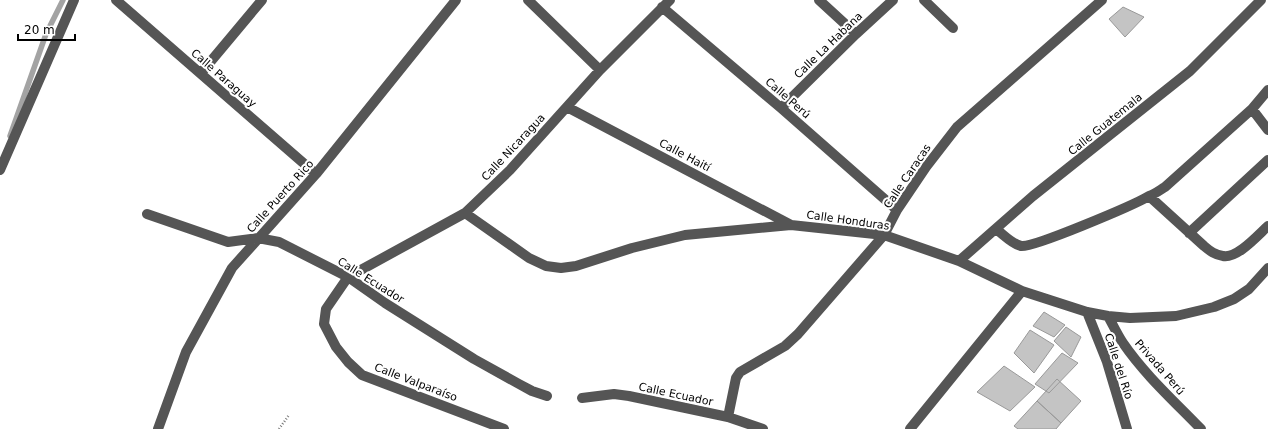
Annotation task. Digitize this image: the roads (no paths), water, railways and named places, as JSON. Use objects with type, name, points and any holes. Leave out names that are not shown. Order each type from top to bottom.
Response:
[{"type":"street","points":[[0,170],[74,0]]},
{"type":"street","name":"Calle Paraguay","points":[[116,0],[316,174]]},
{"type":"street","points":[[200,73],[262,0]]},
{"type":"street","name":"Calle Puerto Rico","points":[[158,429],[186,352],[232,268],[316,174],[456,0]]},
{"type":"street","points":[[528,0],[600,70]]},
{"type":"street","points":[[819,0],[856,34]]},
{"type":"street","name":"Calle La Habana","points":[[781,108],[856,34],[893,0]]},
{"type":"street","points":[[924,0],[953,28]]},
{"type":"street","name":"Calle Caracas","points":[[728,417],[736,378],[740,372],[785,346],[798,334],[884,235],[897,210],[926,167],[957,127],[1102,0]]},
{"type":"street","name":"Calle Guatemala","points":[[959,261],[1033,196],[1190,71],[1261,0]]},
{"type":"street","name":"Calle Nicaragua","points":[[348,278],[465,213],[510,170],[600,70],[666,3]]},
{"type":"street","name":"Calle Perú","points":[[666,3],[781,108],[897,210]]},
{"type":"street","points":[[996,229],[1022,246],[1054,237],[1149,196],[1165,186],[1252,108],[1268,90]]},
{"type":"street","name":"Calle Haití","points":[[567,106],[791,225]]},
{"type":"street","points":[[1252,108],[1268,130]]},
{"type":"street","points":[[1189,233],[1268,160]]},
{"type":"street","points":[[1149,196],[1212,252],[1224,257],[1236,254],[1268,226]]},
{"type":"street","name":"Calle Honduras","points":[[465,213],[529,258],[546,266],[561,268],[576,266],[632,248],[685,235],[791,225],[884,235],[959,261],[1022,291],[1087,312],[1130,318],[1176,316],[1214,307],[1234,299],[1249,289],[1268,268]]},
{"type":"street","name":"Calle Ecuador","points":[[147,214],[228,242],[258,238],[279,242],[348,278],[474,359],[532,391],[547,396]]},
{"type":"street","name":"Calle Valparaíso","points":[[348,278],[326,309],[324,324],[336,347],[348,362],[362,374],[504,429]]},
{"type":"street","points":[[910,429],[1022,291]]},
{"type":"street","name":"Calle del Río","points":[[1087,312],[1107,362],[1127,429]]},
{"type":"street","name":"Privada Perú","points":[[1108,316],[1122,342],[1138,363],[1201,429]]},
{"type":"street","name":"Calle Ecuador","points":[[582,398],[614,394],[629,396],[728,417],[763,429]]},
{"type":"waterway","points":[[10,136],[46,34],[63,0]]}]
